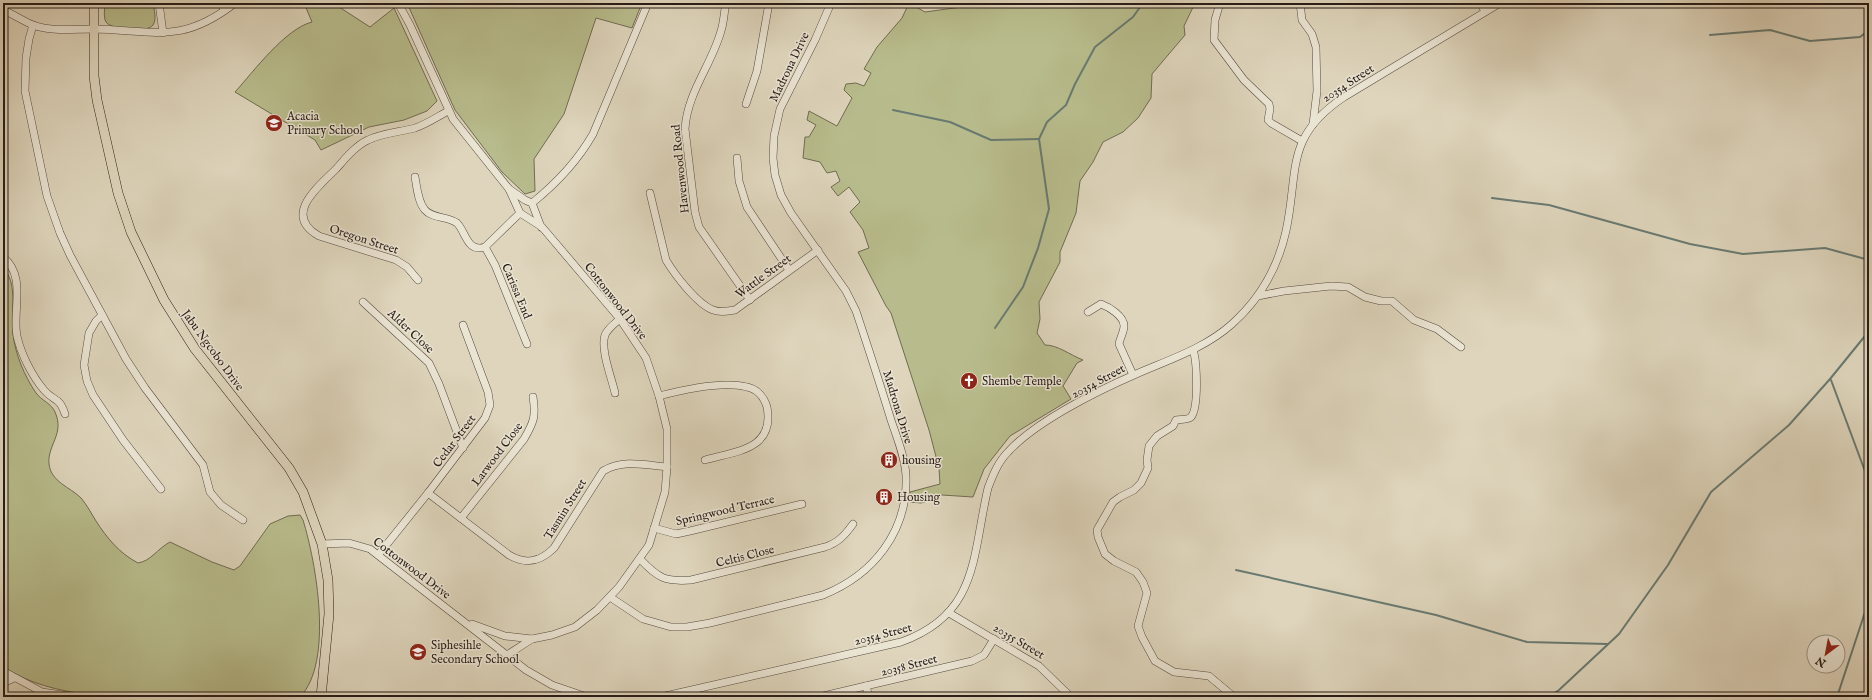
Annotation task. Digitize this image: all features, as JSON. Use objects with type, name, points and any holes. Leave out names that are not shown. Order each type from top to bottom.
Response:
[{"type":"main road","name":"Jabu Ngcobo Drive","points":[[94,3],[94,76],[97,100],[118,193],[131,232],[164,300],[195,349],[289,468],[303,492],[322,544],[328,580],[330,614],[321,697]]},
{"type":"street","points":[[159,3],[163,33]]},
{"type":"street","points":[[220,3],[225,10]]},
{"type":"street","points":[[3,10],[33,25],[55,30],[93,29],[163,33],[184,31],[201,25],[235,3]]},
{"type":"street","name":"Cottonwood Drive","points":[[398,3],[410,25],[448,111],[474,148],[510,189],[530,204],[542,227],[620,319],[646,358],[659,396],[667,428],[667,467],[665,492],[649,545],[640,559],[610,597],[597,610],[575,627],[552,635],[532,639],[507,655]]},
{"type":"street","points":[[530,204],[553,185],[587,145],[648,3]]},
{"type":"street","name":"Havenwood Road","points":[[726,3],[721,31],[691,101],[686,116],[685,129],[695,212],[699,227],[750,300]]},
{"type":"street","points":[[746,104],[757,71],[769,3]]},
{"type":"street","name":"Madrona Drive","points":[[610,597],[643,619],[658,625],[687,627],[823,595],[840,588],[859,576],[871,565],[892,536],[899,519],[903,502],[906,476],[901,451],[856,311],[846,291],[781,195],[772,158],[774,136],[780,109],[815,40],[831,3]]},
{"type":"street","points":[[1220,3],[1213,36],[1216,45],[1244,80],[1268,104],[1270,109],[1268,120],[1302,141]]},
{"type":"street","points":[[1300,3],[1302,20],[1312,34],[1316,47],[1317,91],[1313,124]]},
{"type":"street","points":[[1480,3],[1485,12]]},
{"type":"street","name":"20354 Street","points":[[661,697],[901,642],[920,635],[949,613],[959,600],[967,584],[988,488],[992,476],[1007,453],[1016,444],[1047,422],[1133,375],[1193,350],[1215,337],[1233,323],[1258,296],[1276,264],[1283,243],[1292,178],[1297,154],[1302,141],[1313,124],[1326,109],[1344,97],[1500,3]]},
{"type":"street","points":[[33,25],[28,39],[25,91],[42,173],[53,214],[60,233],[70,255],[126,359],[145,388],[203,465],[207,485],[213,498],[243,520]]},
{"type":"street","name":"Oregon Street","points":[[418,280],[408,267],[396,260],[313,233],[306,224],[304,211],[309,196],[358,147],[368,140],[428,123],[448,111]]},
{"type":"street","points":[[737,158],[739,181],[747,207],[789,270]]},
{"type":"street","points":[[415,177],[420,200],[426,211],[434,216],[455,222],[470,245],[478,248],[484,247],[521,212],[521,202],[530,204]]},
{"type":"street","name":"Cottonwood Drive","points":[[510,189],[521,212],[542,227]]},
{"type":"street","name":"Wattle Street","points":[[650,193],[666,260],[700,302],[715,311],[723,312],[735,310],[818,250]]},
{"type":"street","points":[[521,212],[531,214],[530,204]]},
{"type":"street","name":"Carissa End","points":[[484,247],[495,265],[528,344]]},
{"type":"street","points":[[3,257],[11,266],[16,282],[18,292],[16,325],[22,351],[40,385],[47,394],[60,402],[65,414]]},
{"type":"street","points":[[1258,296],[1284,291],[1331,286],[1348,288],[1365,297],[1392,301],[1407,315],[1437,329],[1461,347]]},
{"type":"street","name":"Alder Close","points":[[363,302],[429,363],[439,384],[463,448]]},
{"type":"street","points":[[1088,312],[1101,304],[1112,310],[1123,321],[1124,328],[1119,344],[1133,375]]},
{"type":"street","points":[[102,315],[92,328],[87,342],[84,366],[87,381],[93,395],[123,440],[161,489]]},
{"type":"street","points":[[615,393],[604,350],[604,340],[608,330],[620,319]]},
{"type":"street","name":"Cedar Street","points":[[379,554],[463,448],[485,418],[490,406],[488,392],[463,325]]},
{"type":"street","points":[[1193,350],[1195,356],[1196,389],[1195,407],[1192,416],[1188,419],[1176,420],[1173,426],[1157,436],[1149,446],[1147,460],[1148,468],[1141,483],[1134,490],[1120,496],[1113,502],[1098,530],[1098,537],[1105,554],[1114,561],[1136,572],[1144,582],[1147,593],[1138,626],[1142,637],[1155,660],[1174,672],[1210,676],[1234,697]]},
{"type":"street","points":[[659,396],[692,389],[738,385],[753,389],[763,398],[766,407],[768,425],[761,440],[748,448],[705,460]]},
{"type":"street","name":"Larwood Close","points":[[461,518],[524,439],[532,426],[535,412],[533,397]]},
{"type":"street","name":"Tasmin Street","points":[[428,494],[509,555],[525,562],[534,561],[543,558],[554,548],[603,471],[611,466],[621,463],[667,467]]},
{"type":"street","name":"Springwood Terrace","points":[[654,528],[676,534],[802,504]]},
{"type":"street","name":"Celtis Close","points":[[640,559],[654,574],[664,579],[675,581],[691,580],[825,548],[841,538],[853,524]]},
{"type":"street","name":"Cottonwood Drive","points":[[322,544],[349,543],[362,545],[379,554],[461,619]]},
{"type":"street","name":"20355 Street","points":[[949,613],[1039,666],[1071,697]]},
{"type":"street","points":[[461,619],[504,636],[532,639]]},
{"type":"street","points":[[461,619],[507,655],[564,694],[587,697]]},
{"type":"street","name":"20358 Street","points":[[819,697],[972,661],[984,655],[994,639]]},
{"type":"street","points":[[3,671],[42,692],[76,697]]},
{"type":"street","points":[[3,683],[14,678]]},
{"type":"street","points":[[866,686],[869,697]]},
{"type":"green space","points":[[105,3],[153,3],[155,14],[154,23],[150,27],[137,30],[122,29],[109,25],[105,20],[104,15]]},
{"type":"green space","points":[[304,3],[336,5],[370,27],[394,8],[437,101],[427,111],[404,120],[369,127],[321,150],[315,140],[235,92],[270,52],[281,42],[291,33],[312,22]]},
{"type":"green space","points":[[407,3],[642,3],[632,28],[596,18],[564,114],[534,159],[535,191],[525,194],[502,172],[455,110]]},
{"type":"green space","points":[[909,3],[925,12],[991,3],[1195,3],[1184,26],[1185,35],[1152,74],[1151,98],[1138,118],[1123,132],[1103,142],[1093,162],[1080,181],[1076,213],[1060,252],[1060,262],[1039,302],[1040,319],[1037,333],[1045,345],[1059,348],[1083,360],[1077,363],[1063,386],[1071,399],[1010,436],[984,469],[973,497],[942,495],[921,503],[910,502],[910,492],[940,484],[939,468],[929,430],[891,313],[858,252],[869,248],[863,230],[850,212],[860,202],[849,187],[838,196],[831,187],[840,181],[836,171],[827,173],[820,162],[803,158],[805,137],[809,137],[816,125],[807,120],[809,111],[837,126],[852,98],[844,90],[846,84],[856,83],[864,86],[871,73],[864,69],[877,47],[902,18]]},
{"type":"green space","points":[[3,267],[11,282],[13,299],[12,326],[18,357],[24,373],[32,387],[38,395],[54,409],[58,420],[57,433],[49,457],[50,470],[57,480],[81,498],[114,545],[125,555],[138,563],[143,562],[170,542],[212,562],[234,570],[240,566],[270,524],[288,516],[300,515],[308,538],[317,585],[319,637],[317,660],[310,681],[300,697],[135,697],[89,694],[44,686],[23,678],[3,667]]},
{"type":"waterway","points":[[995,328],[1023,287],[1038,248],[1049,209],[1039,139],[1047,122],[1066,105],[1075,84],[1095,47],[1133,17],[1143,3]]},
{"type":"waterway","points":[[1710,35],[1770,30],[1810,41],[1860,37],[1869,30]]},
{"type":"waterway","points":[[893,110],[950,122],[991,140],[1039,139]]},
{"type":"waterway","points":[[1492,198],[1549,205],[1690,244],[1743,254],[1825,248],[1869,260]]},
{"type":"waterway","points":[[1548,697],[1559,690],[1619,634],[1668,565],[1711,492],[1789,425],[1830,379],[1869,331]]},
{"type":"waterway","points":[[1831,380],[1869,482]]},
{"type":"waterway","points":[[1236,570],[1436,615],[1527,642],[1608,644]]},
{"type":"waterway","points":[[1837,697],[1869,600]]},
{"type":"place","name":"Acacia Primary School","points":[[274,123]]},
{"type":"place","name":"Shembe Temple","points":[[969,381]]},
{"type":"place","name":"housing","points":[[889,460]]},
{"type":"place","name":"Housing","points":[[884,497]]},
{"type":"place","name":"Siphesihle Secondary School","points":[[418,652]]}]
